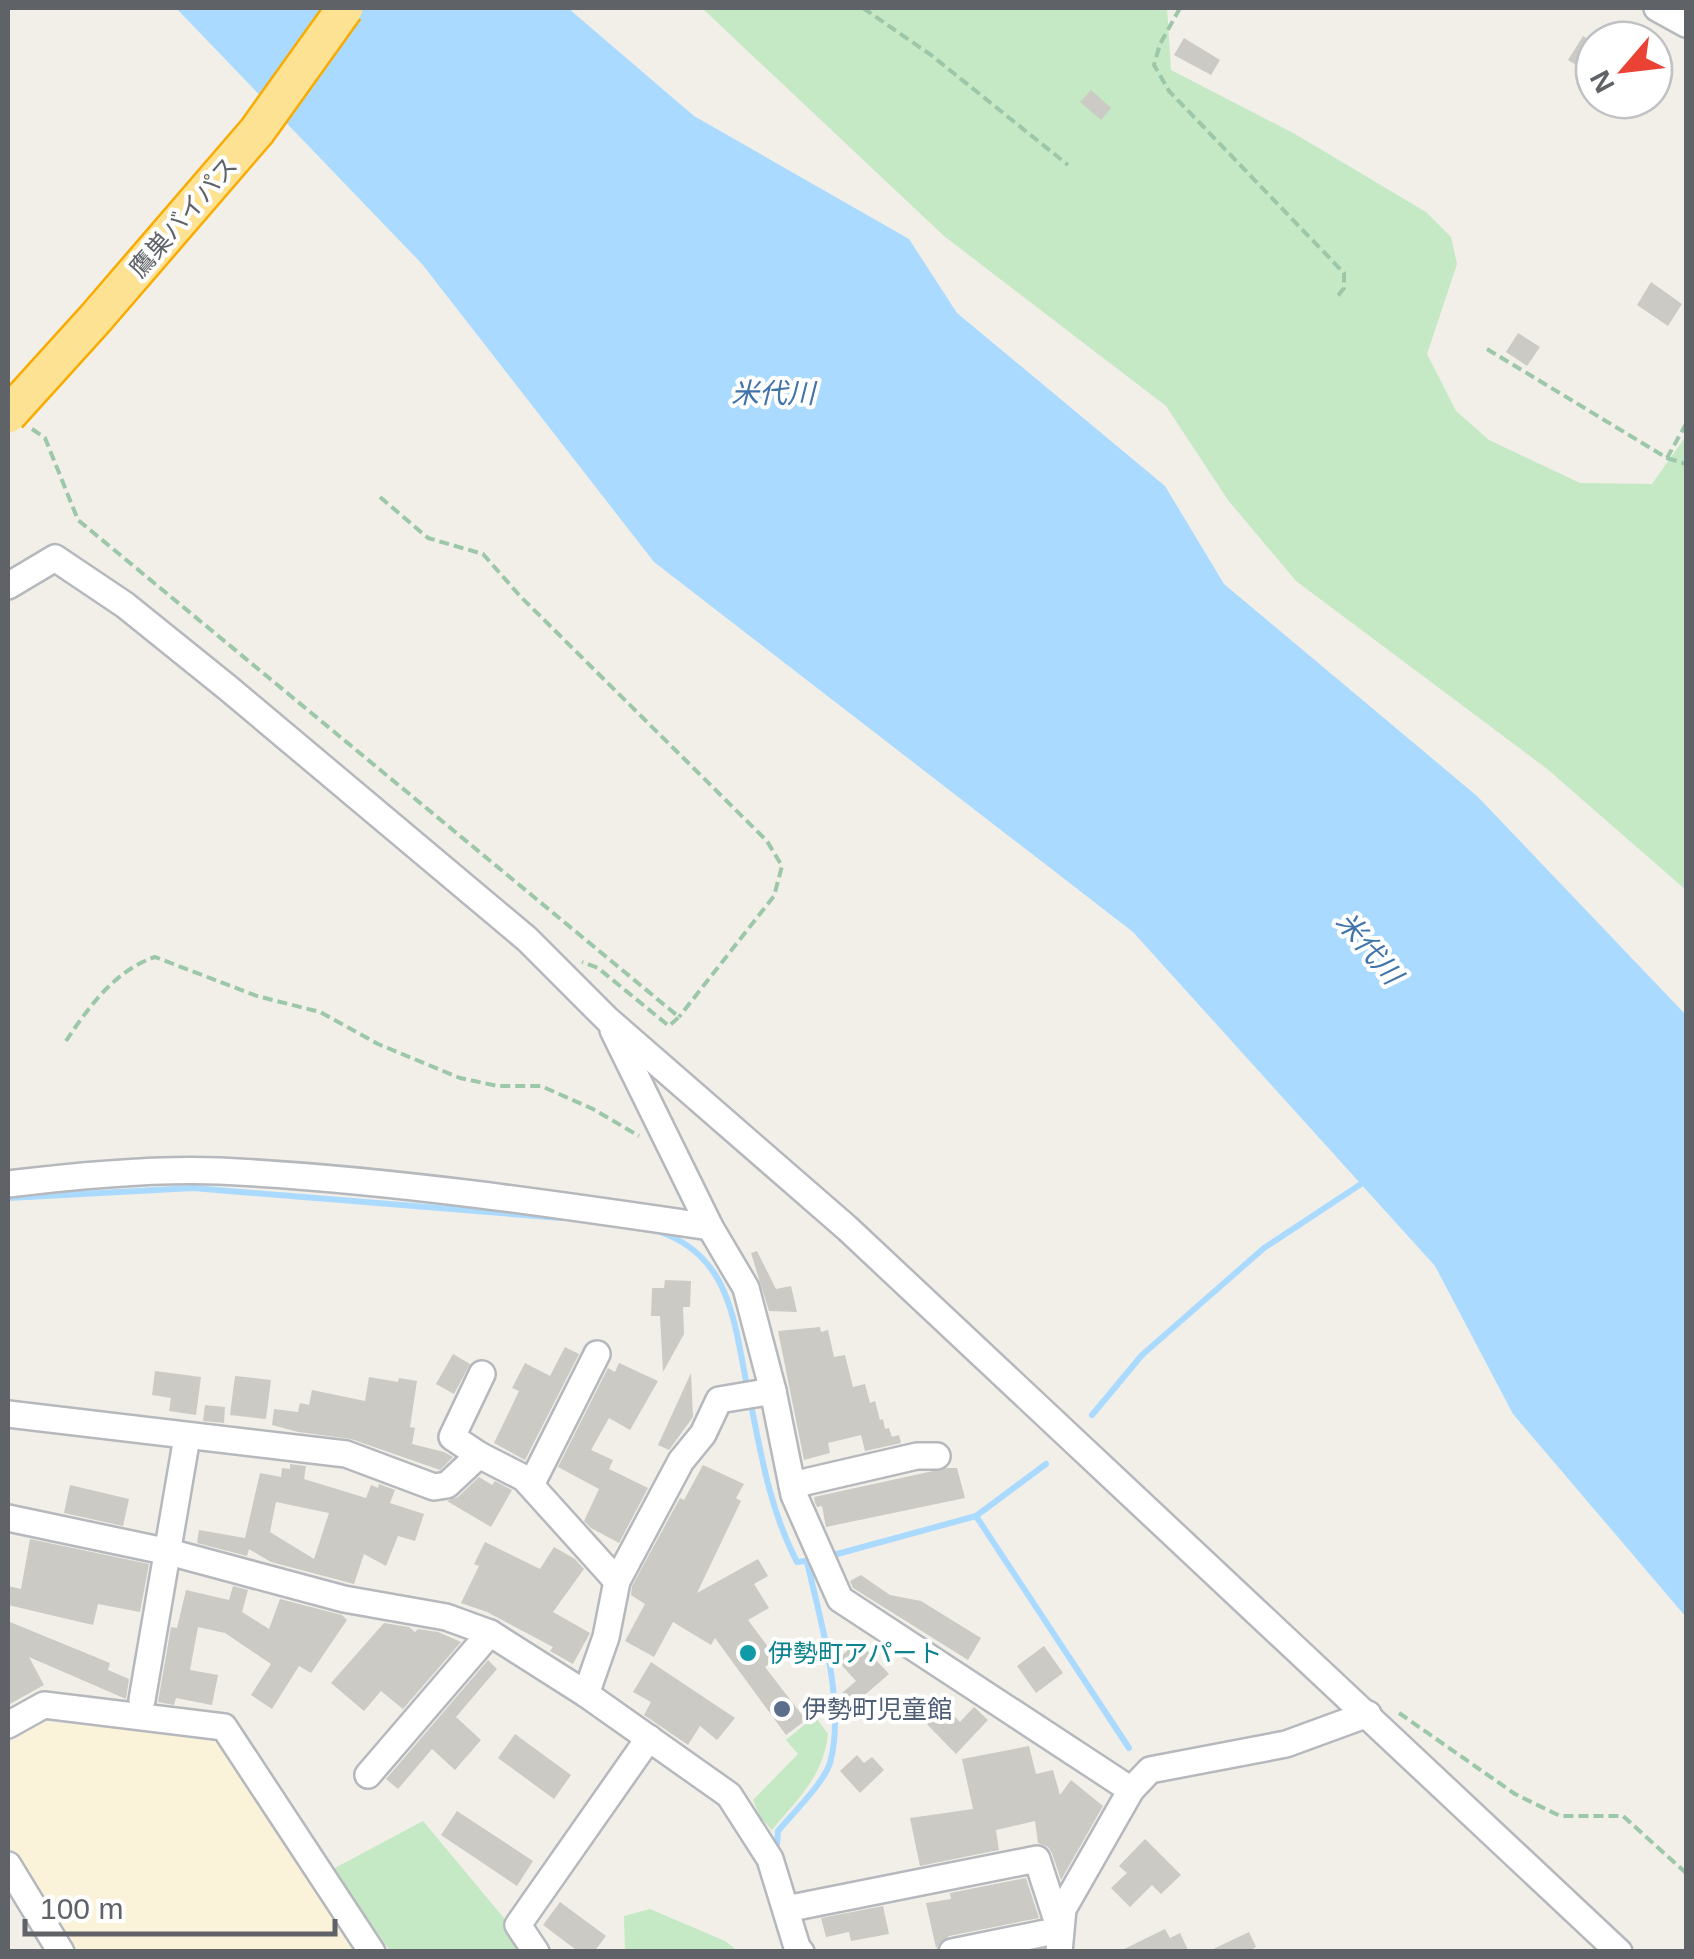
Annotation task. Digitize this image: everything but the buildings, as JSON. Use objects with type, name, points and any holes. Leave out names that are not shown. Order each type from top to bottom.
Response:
[{"type":"highway","name":"鷹巣バイパス","points":[[14,418],[257,130],[345,8]]},
{"type":"street","points":[[1657,8],[1686,24]]},
{"type":"street","points":[[8,586],[55,558],[125,606],[453,874],[528,939],[608,1020],[847,1228],[1619,1952]]},
{"type":"street","points":[[608,1020],[710,1227],[746,1288],[766,1392],[792,1485],[840,1599],[1130,1790]]},
{"type":"street","points":[[8,1184],[216,1171],[376,1184],[710,1227]]},
{"type":"street","points":[[531,1486],[597,1354]]},
{"type":"street","points":[[482,1374],[452,1437],[524,1478],[617,1581]]},
{"type":"street","points":[[586,1694],[606,1637],[617,1581],[681,1461],[703,1434],[719,1400],[766,1392]]},
{"type":"street","points":[[8,1414],[346,1454],[434,1487],[447,1485],[479,1455]]},
{"type":"street","points":[[142,1700],[188,1436]]},
{"type":"street","points":[[792,1485],[917,1456],[937,1456]]},
{"type":"street","points":[[8,1518],[169,1552],[344,1599],[446,1616],[490,1633],[586,1694],[729,1794],[770,1859],[797,1947],[802,1952]]},
{"type":"street","points":[[368,1775],[490,1633]]},
{"type":"street","points":[[8,1726],[44,1705],[224,1727],[372,1952]]},
{"type":"street","points":[[1059,1941],[1063,1909],[1130,1790],[1150,1770],[1286,1744],[1368,1714]]},
{"type":"street","points":[[536,1952],[518,1925],[649,1738]]},
{"type":"street","points":[[786,1909],[1037,1858],[1059,1941]]},
{"type":"street","points":[[8,1864],[61,1952]]},
{"type":"street","points":[[952,1952],[1059,1941]]},
{"type":"path","points":[[863,8],[931,54],[1068,166]]},
{"type":"path","points":[[1180,8],[1154,64],[1169,91],[1344,274],[1344,288],[1337,297]]},
{"type":"path","points":[[1487,349],[1667,458],[1686,464]]},
{"type":"path","points":[[14,418],[45,438],[78,520],[679,1017]]},
{"type":"path","points":[[1667,458],[1686,424]]},
{"type":"path","points":[[380,497],[428,538],[483,554],[520,596],[767,841],[782,866],[774,896],[669,1026],[598,968],[580,961]]},
{"type":"path","points":[[66,1041],[93,1001],[138,963],[154,957],[257,996],[320,1012],[378,1044],[460,1078],[498,1086],[541,1086],[593,1109],[650,1142]]},
{"type":"path","points":[[1368,1714],[1389,1709],[1402,1714],[1515,1794],[1560,1816],[1623,1816],[1686,1872]]},
{"type":"green space","points":[[702,8],[1167,8],[1171,70],[1295,134],[1426,212],[1451,237],[1457,264],[1427,354],[1456,411],[1489,440],[1580,483],[1652,484],[1686,436],[1686,890],[1546,768],[1296,581],[1228,500],[1166,406],[944,236]]},
{"type":"green space","points":[[815,1716],[828,1734],[821,1763],[808,1786],[772,1830],[760,1817],[753,1800],[798,1754],[786,1740]]},
{"type":"green space","points":[[423,1821],[508,1923],[526,1951],[390,1951],[333,1869]]},
{"type":"green space","points":[[650,1909],[725,1941],[738,1951],[625,1951],[624,1916]]},
{"type":"sand","points":[[42,1722],[217,1734],[361,1951],[76,1951],[8,1842],[8,1744]]},
{"type":"water","name":"米代川","points":[[176,8],[568,8],[694,116],[909,239],[957,313],[1165,486],[1224,584],[1477,796],[1686,1015],[1686,1617],[1513,1414],[1435,1266],[1133,932],[654,562],[422,264]]},
{"type":"waterway","points":[[1092,1415],[1142,1355],[1264,1248],[1361,1184]]},
{"type":"waterway","points":[[8,1198],[193,1188],[561,1218]]},
{"type":"waterway","points":[[657,1231],[681,1242],[714,1273],[732,1314],[747,1386]]},
{"type":"waterway","points":[[750,1399],[780,1522],[797,1562],[813,1560]]},
{"type":"waterway","points":[[830,1556],[976,1516],[1046,1464]]},
{"type":"waterway","points":[[976,1516],[1129,1748]]},
{"type":"waterway","points":[[777,1844],[778,1831],[826,1771],[834,1740],[829,1662],[807,1562]]},
{"type":"place","name":"伊勢町アパート","points":[[748,1653]]},
{"type":"place","name":"伊勢町児童館","points":[[782,1709]]}]
